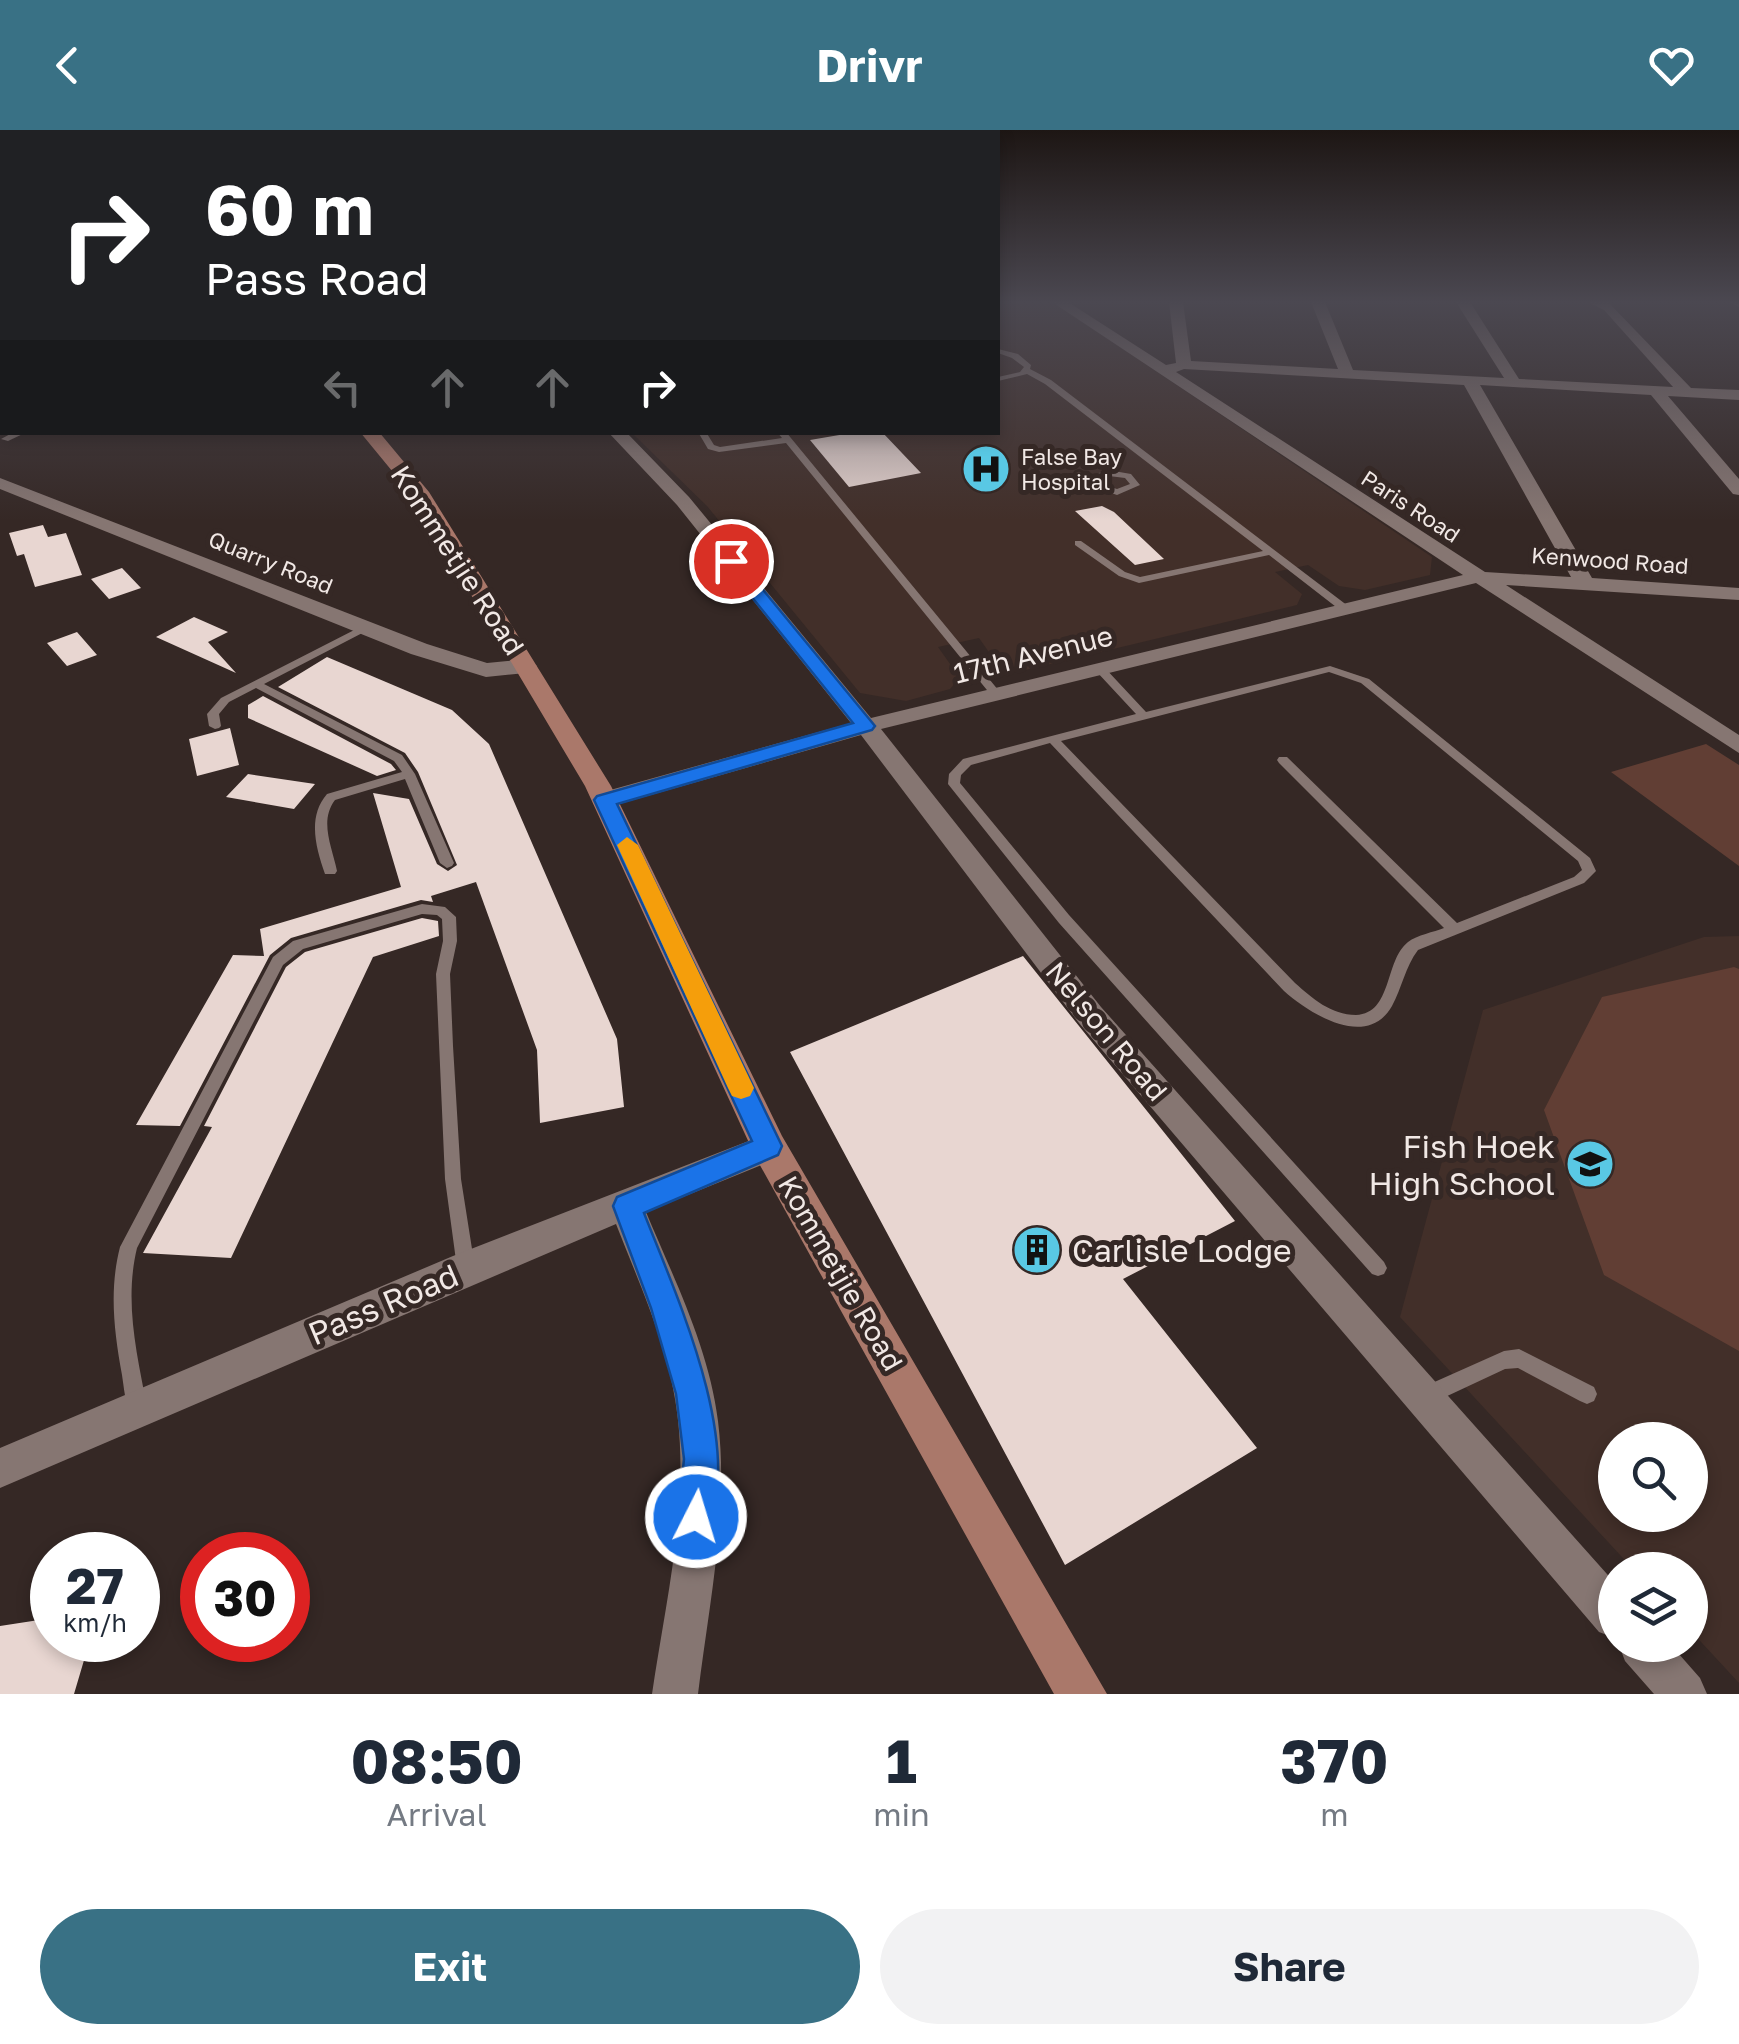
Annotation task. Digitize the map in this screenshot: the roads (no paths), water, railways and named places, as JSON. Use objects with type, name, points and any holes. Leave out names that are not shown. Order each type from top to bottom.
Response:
[{"type":"main road","name":"Kommetjie Road","points":[[372,435],[419,492],[605,800],[768,1146],[1082,1694]]},
{"type":"street","name":"Paris Road","points":[[1187,375],[1478,577],[1739,746]]},
{"type":"street","points":[[1382,375],[1739,395]]},
{"type":"street","points":[[1510,375],[1514,382]]},
{"type":"street","points":[[1670,375],[1686,392]]},
{"type":"street","points":[[1469,380],[1585,584]]},
{"type":"street","points":[[1654,390],[1739,490]]},
{"type":"street","name":"Nelson Road","points":[[619,435],[682,501],[866,726],[1090,1015],[1598,1597]]},
{"type":"street","name":"Quarry Road","points":[[0,483],[474,668],[526,666]]},
{"type":"street","name":"Kenwood Road","points":[[1478,577],[1739,594]]},
{"type":"street","name":"17th Avenue","points":[[605,800],[995,693],[1478,577]]},
{"type":"street","points":[[1710,727],[1739,729]]},
{"type":"street","name":"Pass Road","points":[[0,1468],[466,1268],[768,1146]]},
{"type":"street","points":[[627,1206],[687,1369],[698,1418],[699,1478],[676,1694]]},
{"type":"street","points":[[1656,1662],[1684,1694]]},
{"type":"lane","points":[[1035,375],[1344,608]]},
{"type":"lane","points":[[5,438],[14,435]]},
{"type":"lane","points":[[704,435],[719,450],[784,436],[995,693]]},
{"type":"lane","points":[[1133,478],[1164,472]]},
{"type":"lane","points":[[1078,543],[1122,574],[1139,580],[1271,552]]},
{"type":"lane","points":[[215,726],[213,714],[219,704],[366,627]]},
{"type":"lane","points":[[1100,668],[1143,715]]},
{"type":"lane","points":[[1053,739],[1278,974],[1330,1016],[1359,1021],[1380,1012],[1402,957],[1413,946],[1579,880],[1586,876],[1588,865],[1365,681],[1330,670],[1143,715],[1053,739],[968,762],[954,774],[954,784],[1088,948],[1378,1268]]},
{"type":"lane","points":[[256,684],[388,752],[409,774],[447,863]]},
{"type":"lane","points":[[1283,760],[1453,928]]},
{"type":"lane","points":[[330,870],[320,816],[324,802],[409,774]]},
{"type":"lane","points":[[138,1408],[121,1293],[121,1271],[128,1247],[278,961],[298,945],[422,909],[440,910],[449,917],[444,1046],[453,1178],[466,1268]]},
{"type":"lane","points":[[1422,1397],[1504,1360],[1519,1358],[1587,1394]]},
{"type":"place","name":"False Bay Hospital","points":[[986,469]]},
{"type":"place","name":"Fish Hoek High School","points":[[1590,1164]]},
{"type":"place","name":"Carlisle Lodge","points":[[1037,1250]]}]
